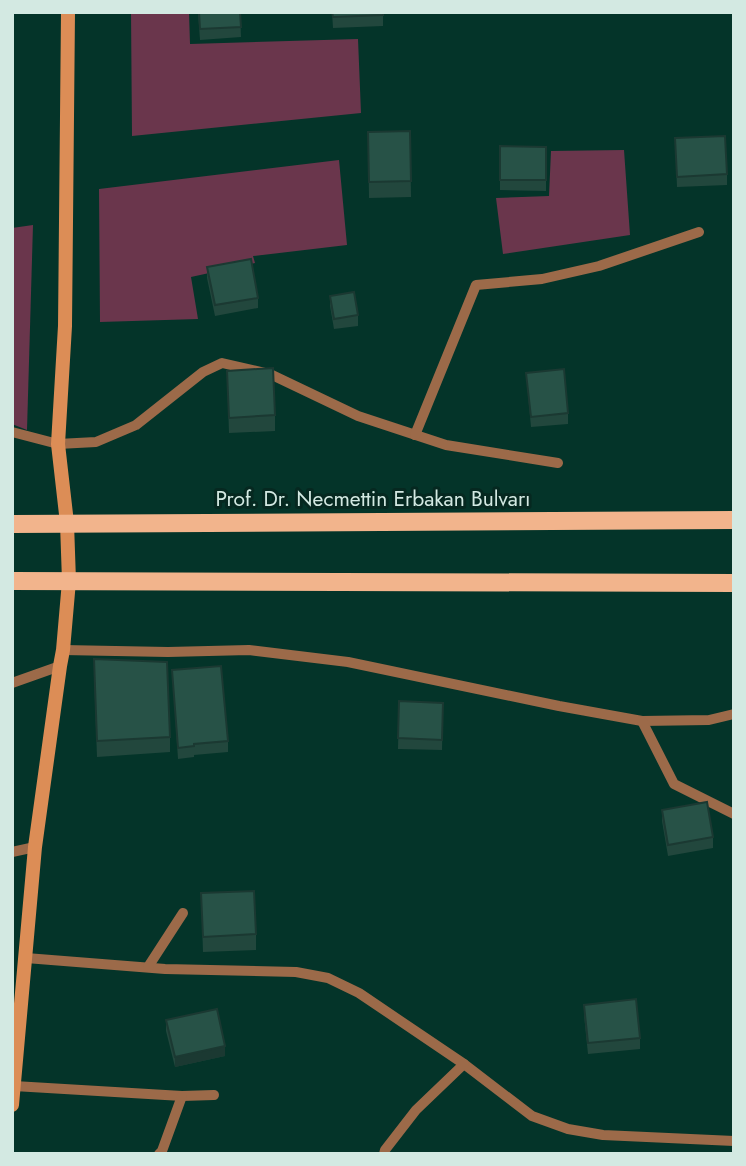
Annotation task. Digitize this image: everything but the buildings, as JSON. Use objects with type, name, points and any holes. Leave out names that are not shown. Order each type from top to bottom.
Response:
[{"type":"main road","name":"Prof. Dr. Necmettin Erbakan Bulvarı","points":[[12,524],[734,520]]},
{"type":"main road","points":[[12,581],[734,583]]},
{"type":"street","points":[[12,1105],[35,847],[64,650],[68,581],[67,523],[58,444],[65,326],[68,12]]},
{"type":"lane","points":[[415,435],[476,285],[542,279],[599,266],[699,232]]},
{"type":"lane","points":[[12,432],[58,444],[96,442],[136,425],[203,372],[222,363],[270,373],[358,416],[446,445],[558,464]]},
{"type":"lane","points":[[64,650],[249,650],[336,660],[642,722],[709,720],[734,714]]},
{"type":"lane","points":[[12,683],[60,666]]},
{"type":"lane","points":[[642,722],[674,784],[734,814]]},
{"type":"lane","points":[[12,852],[35,847]]},
{"type":"lane","points":[[148,967],[183,913]]},
{"type":"lane","points":[[26,958],[165,969],[296,972],[328,978],[359,993],[464,1064],[532,1116],[568,1129],[603,1135],[734,1141]]},
{"type":"lane","points":[[384,1154],[416,1110],[464,1064]]},
{"type":"lane","points":[[14,1086],[182,1096],[214,1095]]},
{"type":"lane","points":[[159,1154],[182,1096]]},
{"type":"shaded area","points":[[131,12],[189,12],[190,44],[358,39],[361,113],[132,136]]},
{"type":"shaded area","points":[[624,150],[630,235],[503,254],[496,198],[549,196],[551,151]]},
{"type":"shaded area","points":[[339,160],[347,245],[253,256],[255,263],[191,277],[198,319],[100,322],[99,189]]},
{"type":"shaded area","points":[[33,225],[27,430],[12,424],[12,228]]}]
